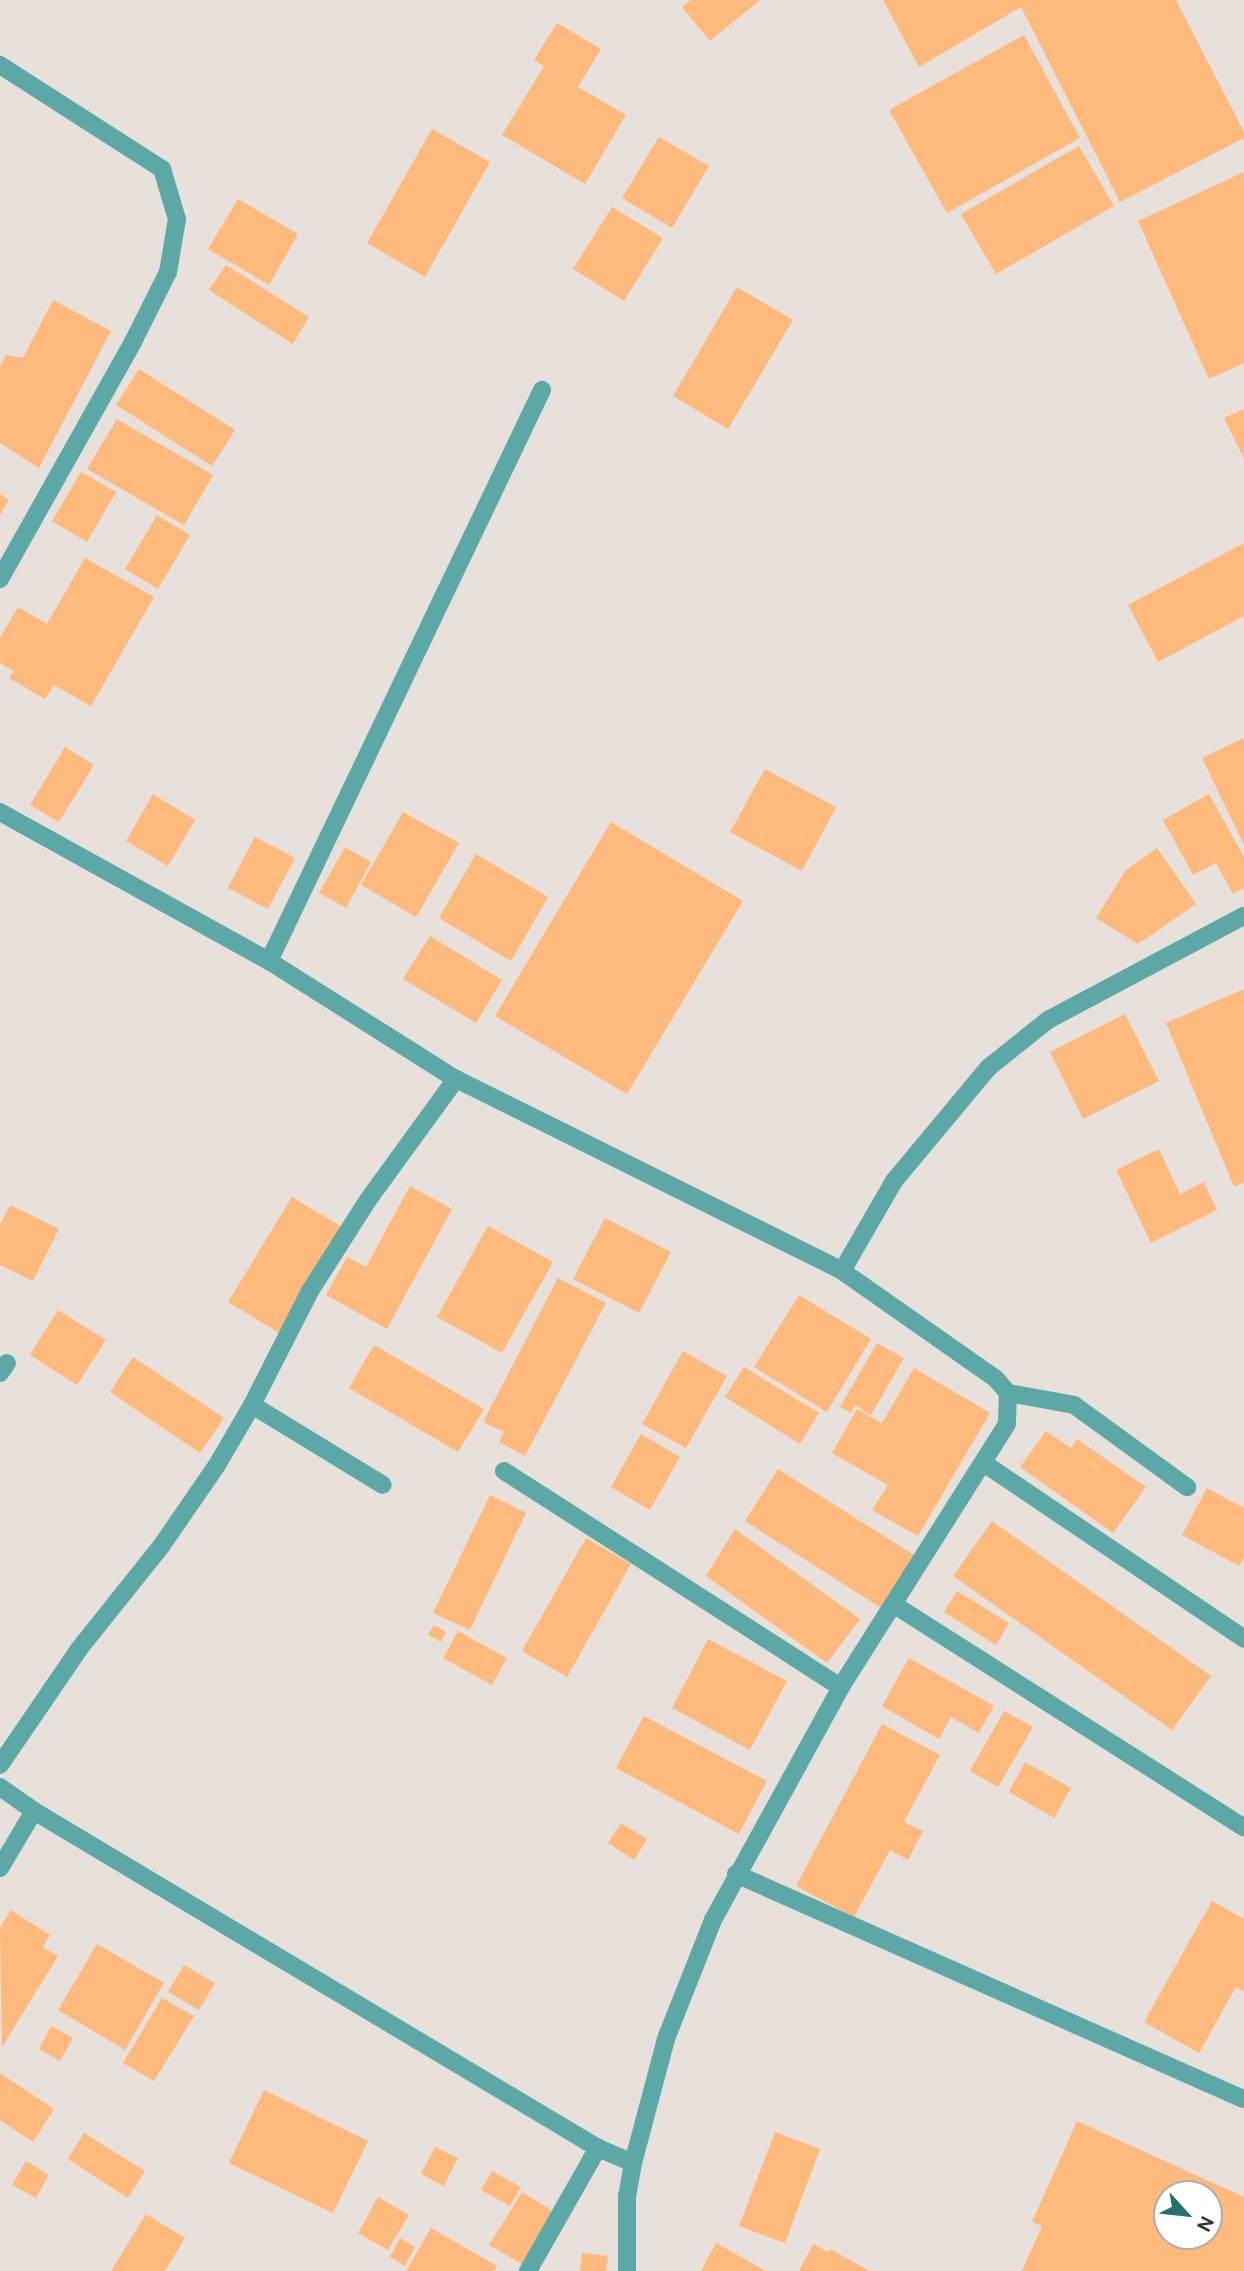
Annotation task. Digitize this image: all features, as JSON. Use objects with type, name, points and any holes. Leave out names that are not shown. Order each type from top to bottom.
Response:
[{"type":"street","points":[[0,65],[162,169],[177,219],[168,271],[133,342],[0,579]]},
{"type":"street","points":[[269,961],[542,390]]},
{"type":"street","points":[[0,812],[269,961],[456,1079],[842,1271],[996,1379],[1008,1394],[1007,1424],[985,1464],[841,1687],[713,1920],[666,2039],[633,2163],[628,2196],[627,2271]]},
{"type":"street","points":[[842,1271],[894,1181],[988,1068],[1048,1020],[1244,916]]},
{"type":"street","points":[[0,1765],[79,1649],[162,1545],[217,1465],[252,1405],[310,1292],[368,1200],[456,1079]]},
{"type":"street","points":[[1008,1394],[1074,1405],[1187,1487]]},
{"type":"street","points":[[252,1405],[383,1485]]},
{"type":"street","points":[[985,1464],[1244,1639]]},
{"type":"street","points":[[504,1471],[841,1687]]},
{"type":"street","points":[[893,1604],[1244,1828]]},
{"type":"street","points":[[0,1787],[34,1811],[598,2148],[633,2163]]},
{"type":"street","points":[[0,1868],[34,1811]]},
{"type":"street","points":[[736,1874],[1243,2099]]},
{"type":"street","points":[[528,2271],[598,2148]]},
{"type":"building","points":[[691,0],[760,0],[710,41],[682,7]]},
{"type":"building","points":[[883,0],[1176,0],[1244,132],[1244,138],[1120,202],[1021,7],[919,67]]},
{"type":"building","points":[[557,23],[601,49],[578,87],[626,115],[585,184],[502,135],[544,66],[534,60]]},
{"type":"building","points":[[1024,35],[1080,138],[947,213],[889,110]]},
{"type":"building","points":[[432,129],[490,162],[425,277],[367,243]]},
{"type":"building","points":[[659,137],[709,166],[672,228],[622,198]]},
{"type":"building","points":[[1079,146],[1114,206],[996,274],[961,214]]},
{"type":"building","points":[[1244,172],[1244,363],[1209,379],[1138,221]]},
{"type":"building","points":[[238,199],[298,234],[269,285],[208,249]]},
{"type":"building","points":[[612,207],[663,238],[624,301],[573,269]]},
{"type":"building","points":[[226,265],[309,317],[293,344],[209,290]]},
{"type":"building","points":[[737,287],[793,320],[728,429],[673,396]]},
{"type":"building","points":[[53,300],[111,331],[39,468],[0,443],[0,367],[6,355],[23,358]]},
{"type":"building","points":[[139,369],[235,430],[212,466],[116,405]]},
{"type":"building","points":[[1244,409],[1244,459],[1224,418]]},
{"type":"building","points":[[117,419],[213,475],[184,525],[87,469]]},
{"type":"building","points":[[81,472],[116,492],[87,542],[52,521]]},
{"type":"building","points":[[0,494],[9,500],[0,515]]},
{"type":"building","points":[[157,515],[190,535],[158,589],[125,569]]},
{"type":"building","points":[[1244,543],[1244,616],[1158,662],[1128,605]]},
{"type":"building","points":[[85,558],[154,597],[91,706],[54,685],[45,699],[9,678],[14,671],[0,663],[0,638],[18,607],[47,624]]},
{"type":"building","points":[[1244,738],[1244,845],[1202,758]]},
{"type":"building","points":[[65,747],[94,765],[59,822],[30,805]]},
{"type":"building","points":[[765,769],[836,807],[802,871],[730,832]]},
{"type":"building","points":[[153,794],[195,820],[168,866],[126,841]]},
{"type":"building","points":[[1209,794],[1244,857],[1244,888],[1233,894],[1216,863],[1193,875],[1163,820]]},
{"type":"building","points":[[403,812],[459,843],[416,917],[361,885]]},
{"type":"building","points":[[611,822],[743,901],[627,1094],[495,1016]]},
{"type":"building","points":[[255,837],[295,858],[268,909],[228,888]]},
{"type":"building","points":[[345,847],[371,862],[346,908],[319,893]]},
{"type":"building","points":[[1157,848],[1196,904],[1138,944],[1096,918],[1126,870]]},
{"type":"building","points":[[476,854],[548,897],[511,961],[439,918]]},
{"type":"building","points":[[430,936],[502,980],[476,1023],[403,979]]},
{"type":"building","points":[[1244,989],[1244,1182],[1234,1187],[1166,1023]]},
{"type":"building","points":[[1125,1014],[1159,1081],[1083,1119],[1050,1052]]},
{"type":"building","points":[[1159,1149],[1180,1194],[1204,1182],[1217,1210],[1151,1243],[1116,1170]]},
{"type":"building","points":[[410,1186],[452,1209],[387,1329],[326,1295],[347,1257],[366,1267]]},
{"type":"building","points":[[292,1197],[342,1227],[279,1333],[228,1302]]},
{"type":"building","points":[[10,1205],[59,1229],[33,1281],[0,1265],[0,1225]]},
{"type":"building","points":[[605,1218],[671,1252],[639,1313],[573,1279]]},
{"type":"building","points":[[488,1226],[553,1262],[502,1353],[437,1317]]},
{"type":"building","points":[[558,1278],[606,1303],[525,1456],[499,1442],[504,1432],[483,1422]]},
{"type":"building","points":[[799,1295],[871,1339],[827,1412],[754,1367]]},
{"type":"building","points":[[58,1310],[106,1340],[77,1385],[30,1355]]},
{"type":"building","points":[[877,1343],[904,1358],[871,1415],[855,1405],[851,1413],[840,1407]]},
{"type":"building","points":[[374,1345],[484,1409],[458,1452],[349,1388]]},
{"type":"building","points":[[683,1351],[727,1376],[686,1448],[642,1424]]},
{"type":"building","points":[[133,1357],[224,1418],[200,1453],[110,1392]]},
{"type":"building","points":[[744,1367],[819,1413],[800,1444],[725,1397]]},
{"type":"building","points":[[914,1368],[990,1413],[918,1536],[872,1510],[888,1485],[832,1453],[857,1409],[882,1423]]},
{"type":"building","points":[[1046,1431],[1071,1448],[1077,1439],[1146,1487],[1113,1533],[1020,1467]]},
{"type":"building","points":[[641,1434],[680,1457],[650,1510],[611,1487]]},
{"type":"building","points":[[778,1469],[914,1555],[881,1608],[745,1521]]},
{"type":"building","points":[[1207,1488],[1244,1508],[1244,1557],[1239,1566],[1182,1535]]},
{"type":"building","points":[[490,1495],[526,1513],[470,1630],[433,1613]]},
{"type":"building","points":[[992,1521],[1211,1676],[1172,1730],[953,1576]]},
{"type":"building","points":[[735,1529],[860,1619],[827,1663],[706,1576]]},
{"type":"building","points":[[586,1538],[631,1564],[567,1677],[522,1651]]},
{"type":"building","points":[[957,1591],[1009,1623],[996,1645],[944,1612]]},
{"type":"building","points":[[434,1625],[446,1632],[441,1642],[428,1635]]},
{"type":"building","points":[[458,1631],[507,1658],[492,1685],[443,1658]]},
{"type":"building","points":[[708,1639],[787,1681],[750,1750],[672,1708]]},
{"type":"building","points":[[909,1658],[994,1706],[979,1733],[951,1717],[939,1739],[882,1706]]},
{"type":"building","points":[[1004,1711],[1033,1727],[998,1787],[970,1771]]},
{"type":"building","points":[[644,1716],[767,1781],[739,1834],[616,1768]]},
{"type":"building","points":[[882,1724],[940,1755],[904,1822],[923,1831],[908,1860],[890,1850],[854,1917],[796,1886]]},
{"type":"building","points":[[1025,1762],[1071,1788],[1054,1818],[1009,1792]]},
{"type":"building","points":[[621,1823],[647,1839],[634,1860],[608,1843]]},
{"type":"building","points":[[1212,1901],[1244,1919],[1244,1992],[1236,1987],[1199,2053],[1144,2022]]},
{"type":"building","points":[[11,1910],[50,1935],[43,1947],[58,1956],[2,2047],[0,1928]]},
{"type":"building","points":[[97,1944],[164,1983],[125,2050],[58,2010]]},
{"type":"building","points":[[184,1965],[215,1983],[199,2010],[168,1992]]},
{"type":"building","points":[[162,1998],[194,2016],[154,2081],[123,2063]]},
{"type":"building","points":[[51,2026],[73,2038],[60,2061],[39,2049]]},
{"type":"building","points":[[0,2073],[54,2109],[33,2142],[0,2120]]},
{"type":"building","points":[[264,2090],[368,2141],[333,2213],[229,2163]]},
{"type":"building","points":[[1077,2121],[1207,2180],[1153,2180],[1153,2250],[1223,2250],[1223,2187],[1244,2197],[1244,2271],[1022,2271],[1042,2226],[1032,2222]]},
{"type":"building","points":[[775,2132],[820,2149],[785,2243],[739,2226]]},
{"type":"building","points":[[84,2133],[145,2171],[128,2198],[68,2159]]},
{"type":"building","points":[[435,2147],[458,2158],[444,2186],[421,2174]]},
{"type":"building","points":[[26,2161],[49,2175],[36,2198],[12,2185]]},
{"type":"building","points":[[492,2171],[521,2187],[510,2206],[481,2190]]},
{"type":"building","points":[[522,2192],[554,2212],[522,2264],[489,2245]]},
{"type":"building","points":[[378,2197],[409,2215],[388,2250],[358,2233]]},
{"type":"building","points":[[146,2214],[185,2238],[165,2271],[111,2271]]},
{"type":"building","points":[[431,2228],[497,2266],[494,2271],[406,2271]]},
{"type":"building","points":[[400,2238],[415,2247],[405,2266],[390,2257]]},
{"type":"building","points":[[716,2243],[766,2271],[701,2271]]},
{"type":"building","points":[[813,2244],[828,2252],[830,2249],[870,2271],[799,2271]]},
{"type":"building","points":[[582,2253],[608,2256],[606,2271],[580,2271]]}]
